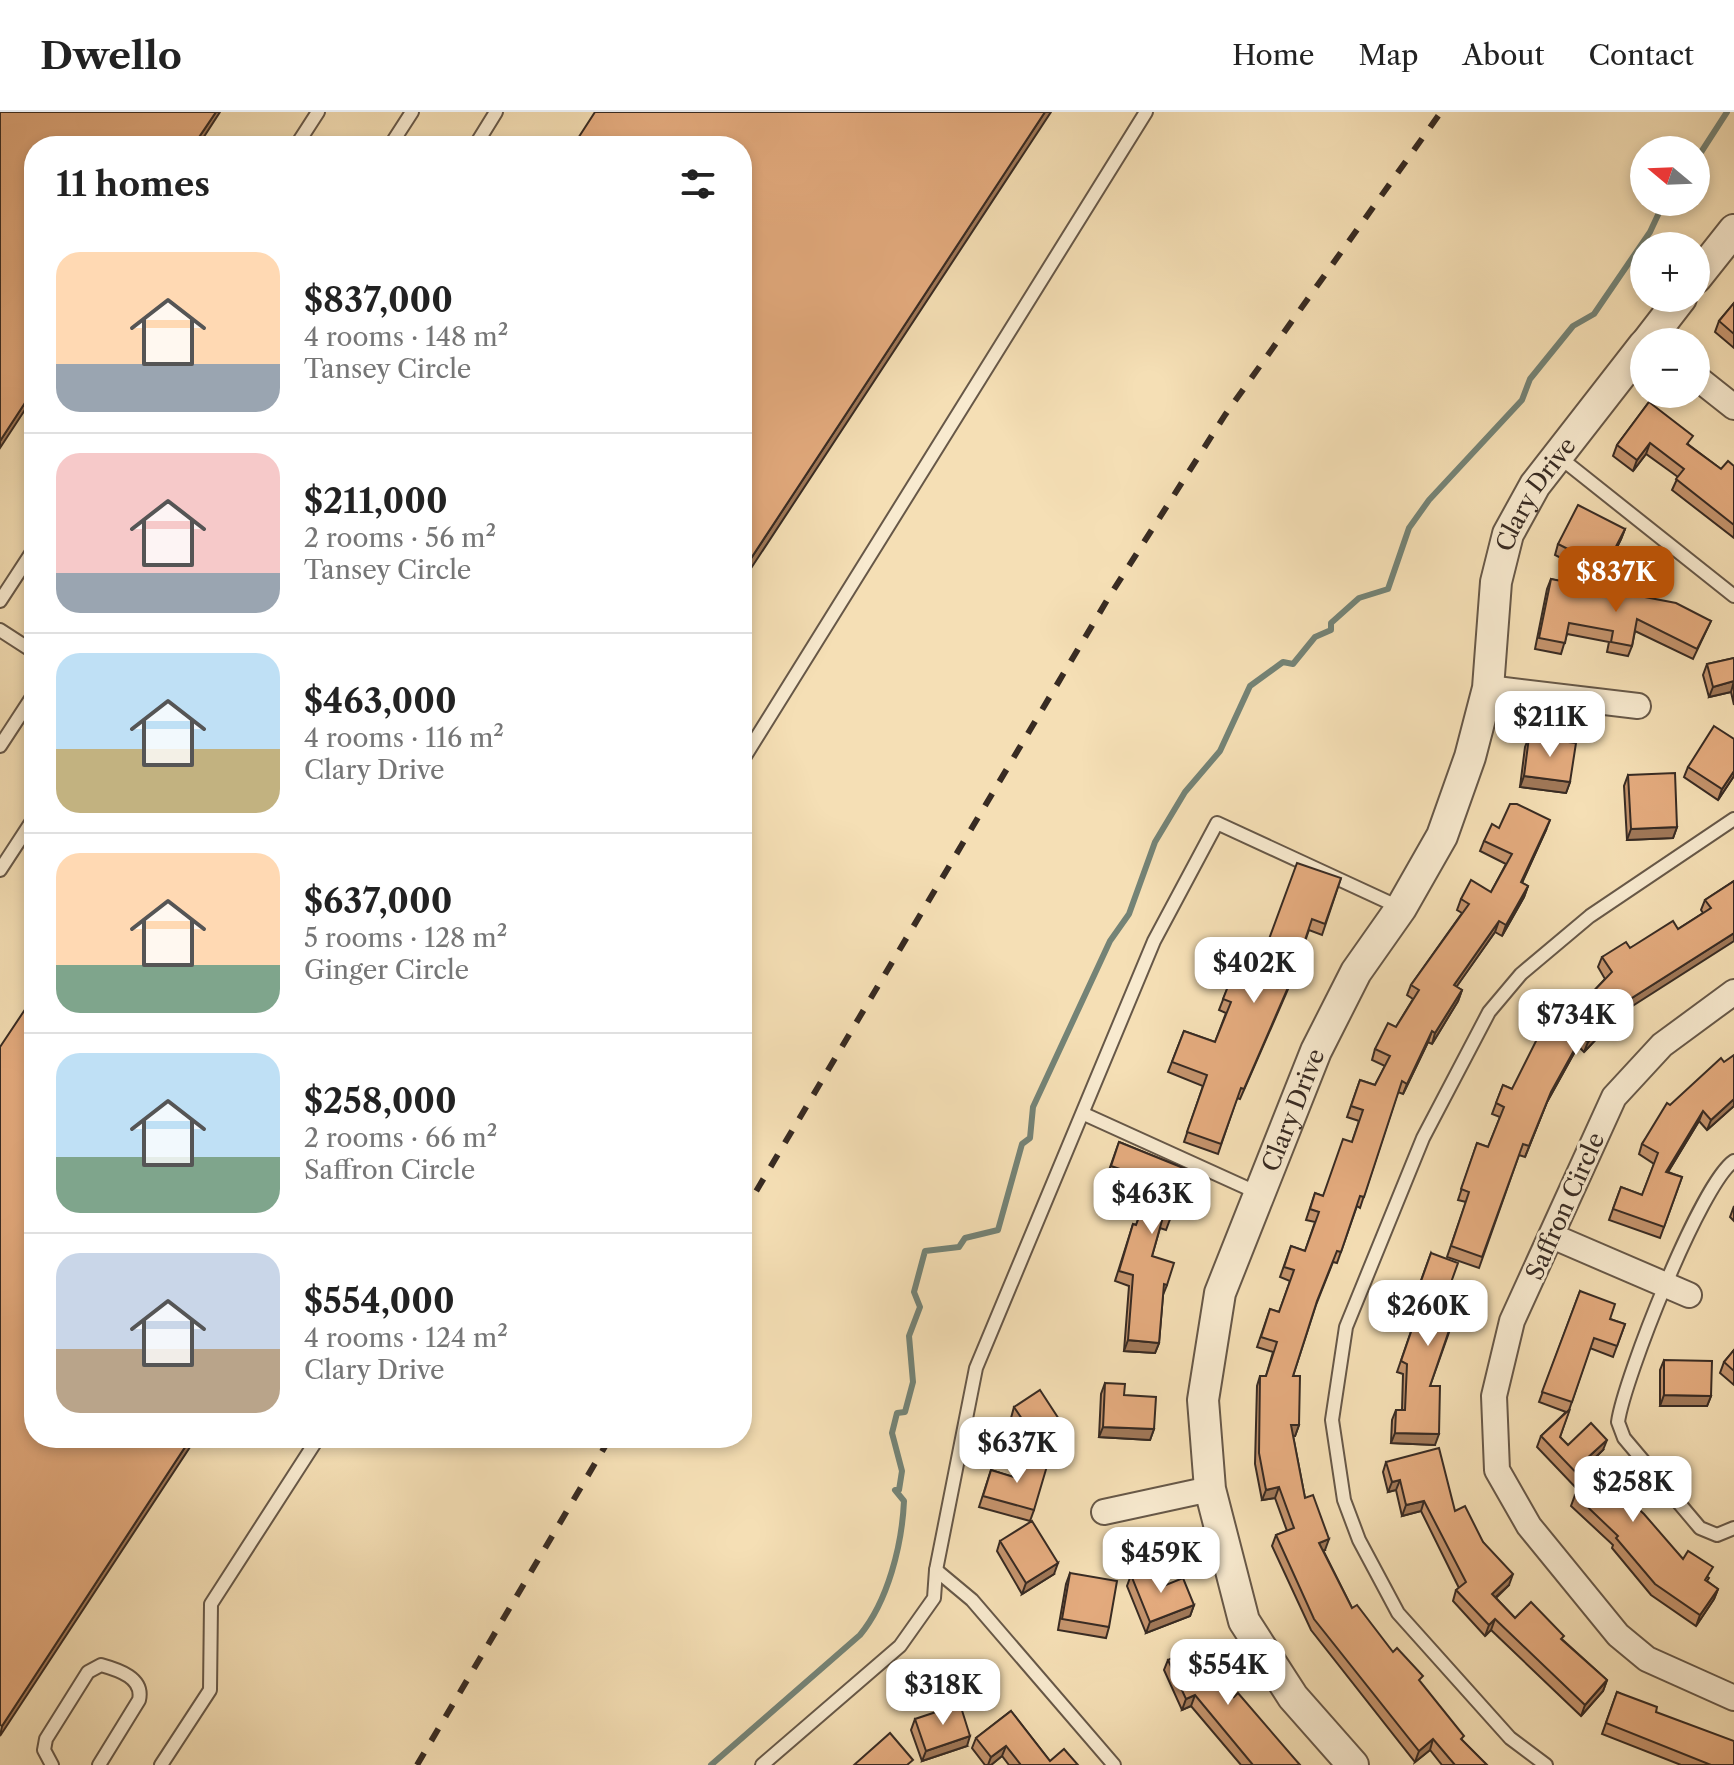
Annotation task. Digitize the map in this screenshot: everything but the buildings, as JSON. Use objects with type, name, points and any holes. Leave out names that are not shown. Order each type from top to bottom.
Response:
[{"type":"street","points":[[1710,260],[1734,230]]},
{"type":"street","name":"Clary Drive","points":[[1353,1765],[1293,1697],[1244,1621],[1210,1489],[1203,1400],[1220,1293],[1322,1037],[1356,972],[1401,908],[1442,836],[1470,757],[1488,688],[1496,582],[1508,534],[1535,485],[1630,365]]},
{"type":"street","points":[[1710,388],[1734,407]]},
{"type":"street","points":[[1488,688],[1638,706]]},
{"type":"street","name":"Saffron Circle","points":[[1734,992],[1662,1045],[1614,1097],[1512,1321],[1494,1396],[1497,1470],[1529,1526],[1618,1635],[1657,1664],[1734,1698]]},
{"type":"street","points":[[1552,1236],[1689,1295]]},
{"type":"street","points":[[1104,1512],[1210,1489]]},
{"type":"lane","points":[[302,136],[318,112]]},
{"type":"lane","points":[[396,136],[412,112]]},
{"type":"lane","points":[[481,136],[496,112]]},
{"type":"lane","points":[[752,745],[1146,112]]},
{"type":"lane","points":[[1558,456],[1734,596]]},
{"type":"lane","points":[[0,601],[24,564]]},
{"type":"lane","points":[[0,630],[24,646]]},
{"type":"lane","points":[[0,746],[24,709]]},
{"type":"lane","points":[[1546,1765],[1510,1738],[1398,1613],[1359,1540],[1344,1500],[1332,1420],[1346,1327],[1423,1138],[1489,1012],[1521,974],[1590,916],[1734,819]]},
{"type":"lane","points":[[762,1765],[900,1646],[934,1598],[936,1570],[976,1368],[1154,941],[1217,823],[1401,908]]},
{"type":"lane","points":[[0,870],[24,833]]},
{"type":"lane","points":[[1084,1114],[1258,1193]]},
{"type":"lane","points":[[1734,1161],[1718,1176],[1666,1285],[1618,1422],[1624,1438],[1700,1528],[1717,1535],[1734,1528]]},
{"type":"lane","points":[[161,1765],[210,1690],[211,1604],[312,1448]]},
{"type":"lane","points":[[936,1570],[972,1600],[1114,1765]]},
{"type":"lane","points":[[52,1765],[44,1750],[46,1739],[88,1672],[101,1665],[117,1670],[140,1685],[141,1690],[139,1700],[99,1765]]},
{"type":"waterway","points":[[1710,138],[1727,112]]},
{"type":"waterway","points":[[711,1765],[860,1635],[878,1606],[892,1572],[903,1518],[904,1501],[895,1490],[899,1490],[902,1471],[892,1433],[897,1413],[905,1412],[913,1382],[909,1336],[920,1307],[914,1292],[925,1251],[959,1247],[965,1238],[998,1230],[1022,1144],[1030,1138],[1033,1107],[1110,941],[1129,914],[1155,842],[1185,792],[1220,751],[1250,686],[1283,662],[1293,664],[1315,637],[1331,630],[1331,623],[1359,598],[1388,589],[1409,528],[1429,500],[1522,400],[1530,379],[1573,326],[1594,314],[1650,232],[1657,216]]},
{"type":"railway","points":[[752,1198],[1109,597],[1225,415],[1441,112]]},
{"type":"railway","points":[[417,1765],[604,1448]]}]
